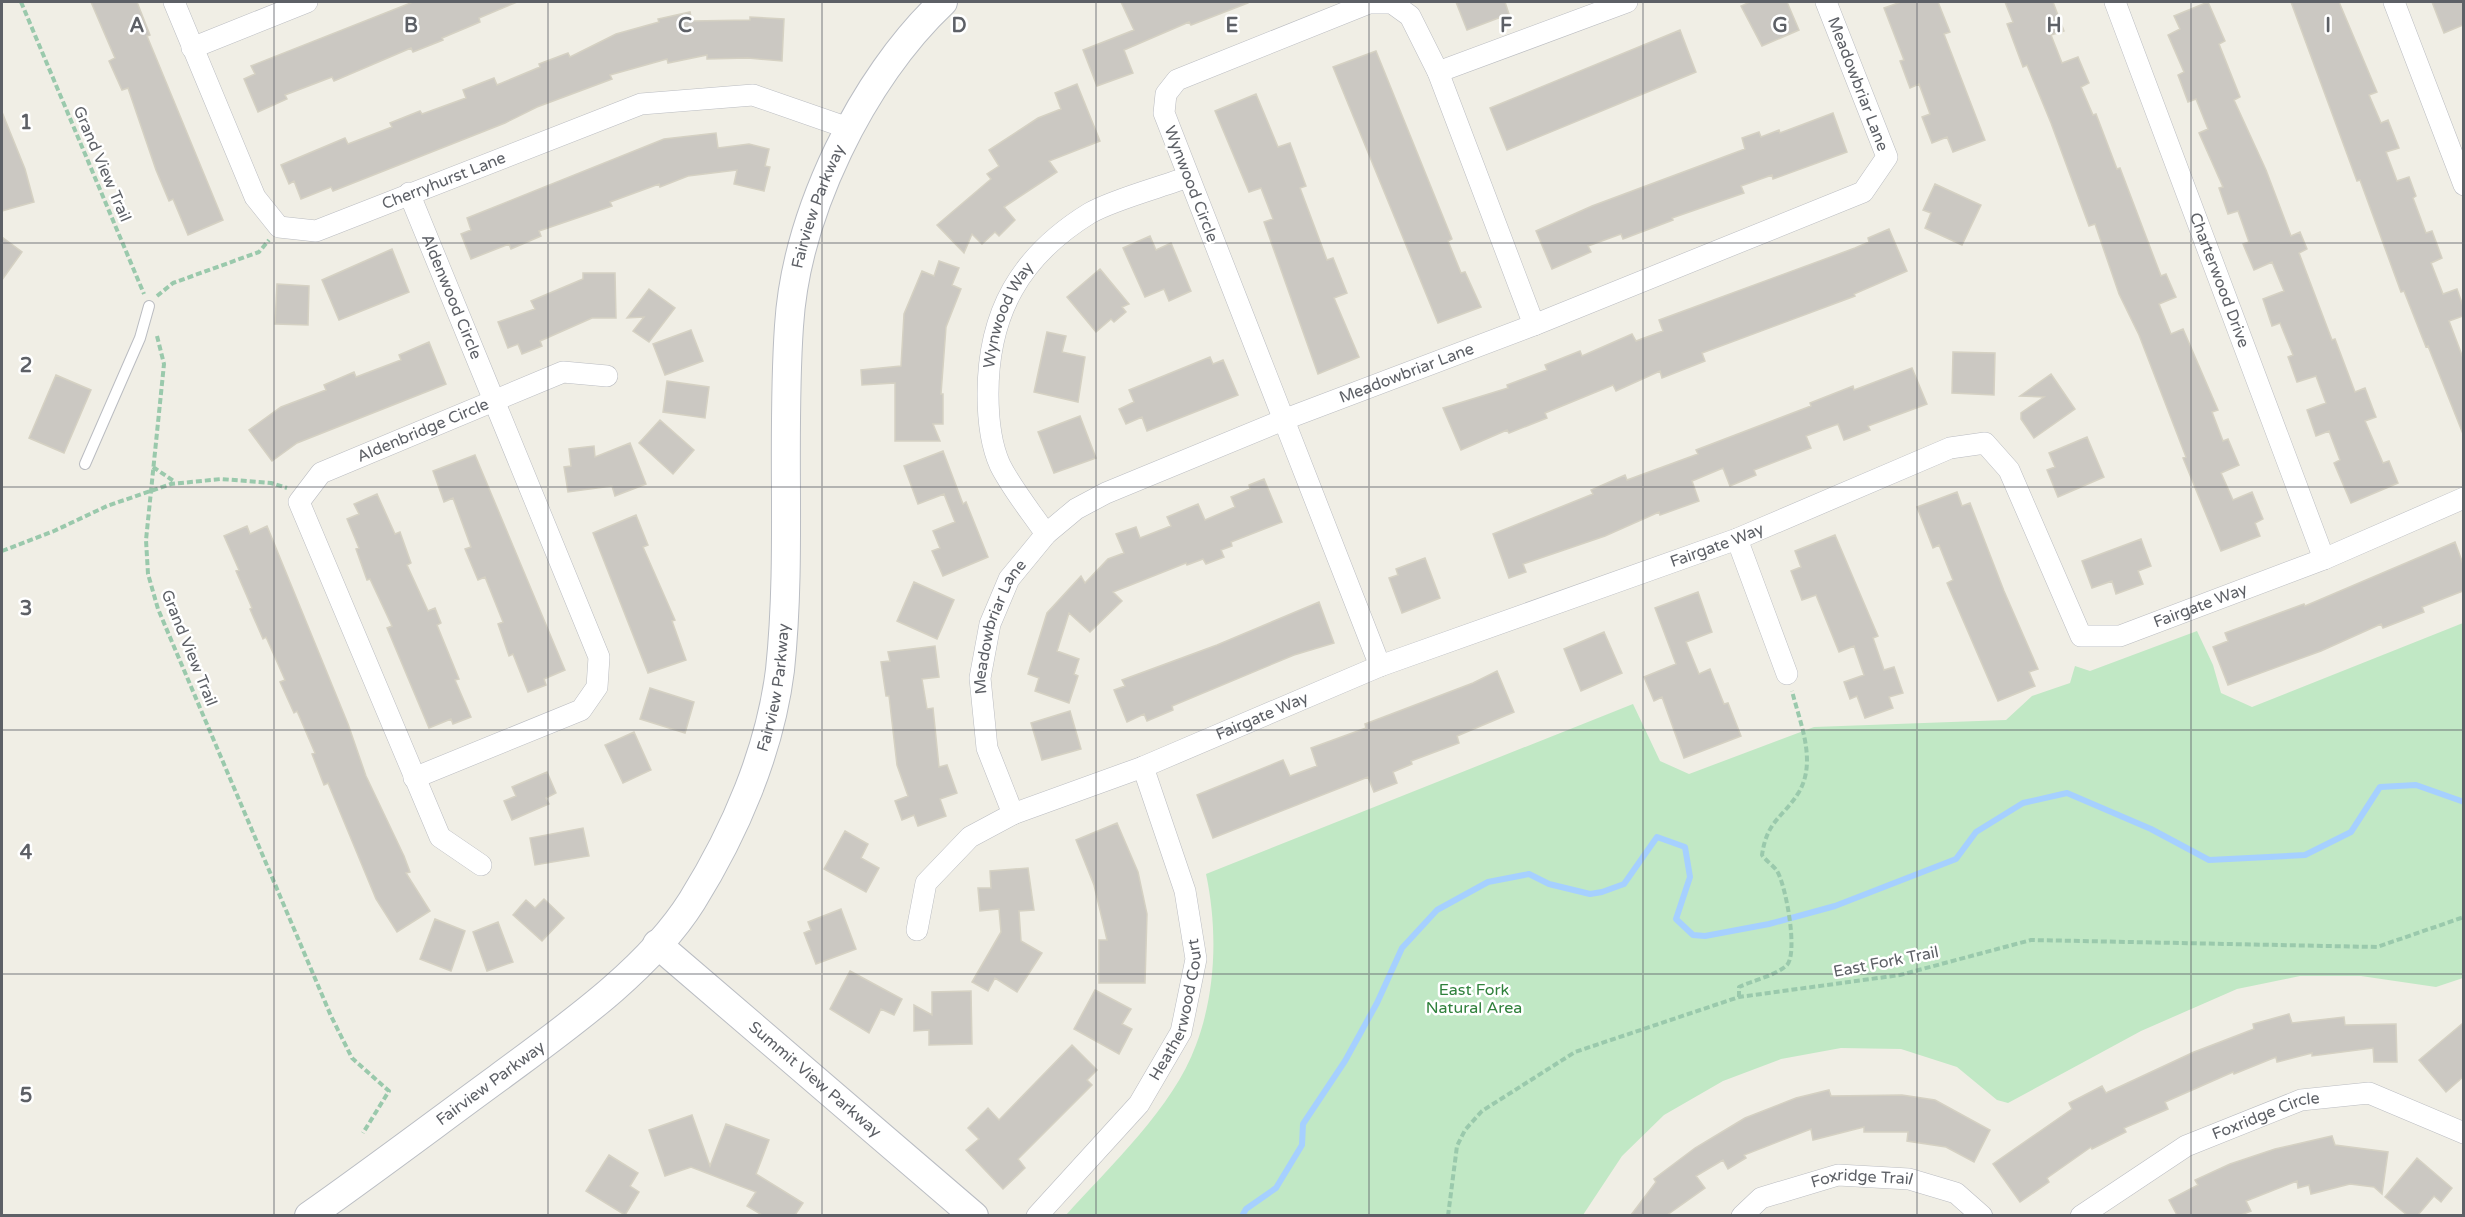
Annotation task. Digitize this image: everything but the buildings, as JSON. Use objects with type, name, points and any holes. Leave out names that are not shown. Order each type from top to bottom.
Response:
[{"type":"main road","name":"Fairview Parkway","points":[[309,1215],[577,1019],[621,981],[657,944],[690,904],[719,853],[747,791],[767,737],[779,671],[783,607],[789,323],[796,274],[811,219],[848,128],[884,69],[926,18],[943,2]]},
{"type":"main road","name":"Summit View Parkway","points":[[657,944],[974,1215]]},
{"type":"street","points":[[174,2],[255,197],[279,227]]},
{"type":"street","points":[[192,48],[307,2]]},
{"type":"street","points":[[1438,72],[1627,2]]},
{"type":"street","name":"Meadowbriar Lane","points":[[1012,814],[987,748],[980,678],[990,624],[1009,579],[1046,534],[1076,509],[1106,493],[1283,420],[1534,325],[1863,192],[1887,157],[1826,2]]},
{"type":"street","points":[[2394,2],[2463,185]]},
{"type":"street","name":"Wynwood Circle","points":[[1380,666],[1164,113],[1166,94],[1177,80],[1369,3],[1392,3],[1410,16],[1438,72],[1534,325]]},
{"type":"street","name":"Charterwood Drive","points":[[2120,3],[2324,559]]},
{"type":"street","name":"Cherryhurst Lane","points":[[279,227],[316,231],[641,104],[753,95],[848,128]]},
{"type":"street","name":"Wynwood Way","points":[[1046,534],[1000,465],[988,415],[988,368],[995,327],[1018,278],[1049,245],[1091,213],[1188,177]]},
{"type":"street","name":"Aldenwood Circle","points":[[409,193],[493,401]]},
{"type":"street","points":[[493,401],[563,372],[607,376]]},
{"type":"street","name":"Aldenbridge Circle","points":[[305,495],[321,473],[493,401],[599,657],[597,687],[581,710],[414,778]]},
{"type":"street","name":"Fairgate Way","points":[[917,930],[926,883],[970,837],[1012,814],[1143,767],[1380,666],[1737,539],[1950,448],[1984,443],[2009,470],[2081,636],[2120,636],[2324,559],[2463,498]]},
{"type":"street","points":[[305,495],[299,502],[440,837],[481,865]]},
{"type":"street","points":[[1737,539],[1787,674]]},
{"type":"street","name":"Heatherwood Court","points":[[1037,1215],[1139,1104],[1181,1032],[1196,959],[1185,891],[1143,767]]},
{"type":"street","name":"Foxridge Circle","points":[[2082,1215],[2186,1146],[2301,1100],[2369,1093],[2463,1133]]},
{"type":"street","name":"Foxridge Trail","points":[[1742,1215],[1761,1198],[1838,1175],[1909,1179],[1956,1193],[1982,1215]]},
{"type":"lane","points":[[85,464],[144,328],[149,306]]},
{"type":"path","name":"Grand View Trail","points":[[21,2],[149,306],[164,364],[146,540],[148,574],[158,609],[331,1016],[352,1058],[389,1091],[363,1133]]},
{"type":"path","points":[[149,306],[173,283],[260,252],[279,227]]},
{"type":"path","points":[[153,467],[176,483]]},
{"type":"path","points":[[2,551],[151,488],[176,483],[207,479],[271,483],[305,495]]},
{"type":"path","points":[[1739,998],[1739,987],[1786,966],[1791,960],[1791,933],[1777,870],[1762,855],[1765,835],[1798,792],[1806,773],[1806,748],[1787,674]]},
{"type":"path","name":"East Fork Trail","points":[[1448,1215],[1457,1146],[1466,1130],[1482,1111],[1575,1052],[1739,998],[1900,975],[2031,940],[2377,946],[2463,917]]},
{"type":"green space","name":"East Fork Natural Area","points":[[2463,623],[2463,978],[2436,987],[2361,976],[2300,976],[2237,989],[2141,1031],[2008,1103],[1997,1100],[1957,1067],[1901,1049],[1841,1048],[1781,1059],[1723,1081],[1664,1115],[1622,1156],[1583,1215],[1066,1215],[1156,1114],[1186,1068],[1196,1045],[1208,1004],[1213,961],[1212,917],[1206,874],[1633,704],[1660,761],[1689,774],[1814,727],[2006,720],[2032,696],[2070,683],[2075,666],[2090,671],[2197,631],[2213,665],[2221,693],[2252,707]]},
{"type":"waterway","points":[[1242,1216],[1246,1209],[1276,1188],[1302,1145],[1303,1124],[1345,1061],[1377,1003],[1402,948],[1437,910],[1488,882],[1529,874],[1549,884],[1590,894],[1602,892],[1624,884],[1657,837],[1685,847],[1690,877],[1676,919],[1693,935],[1705,936],[1769,924],[1835,906],[1956,859],[1976,832],[2023,803],[2067,793],[2151,829],[2209,860],[2305,855],[2351,832],[2380,787],[2416,785],[2464,802]]}]
